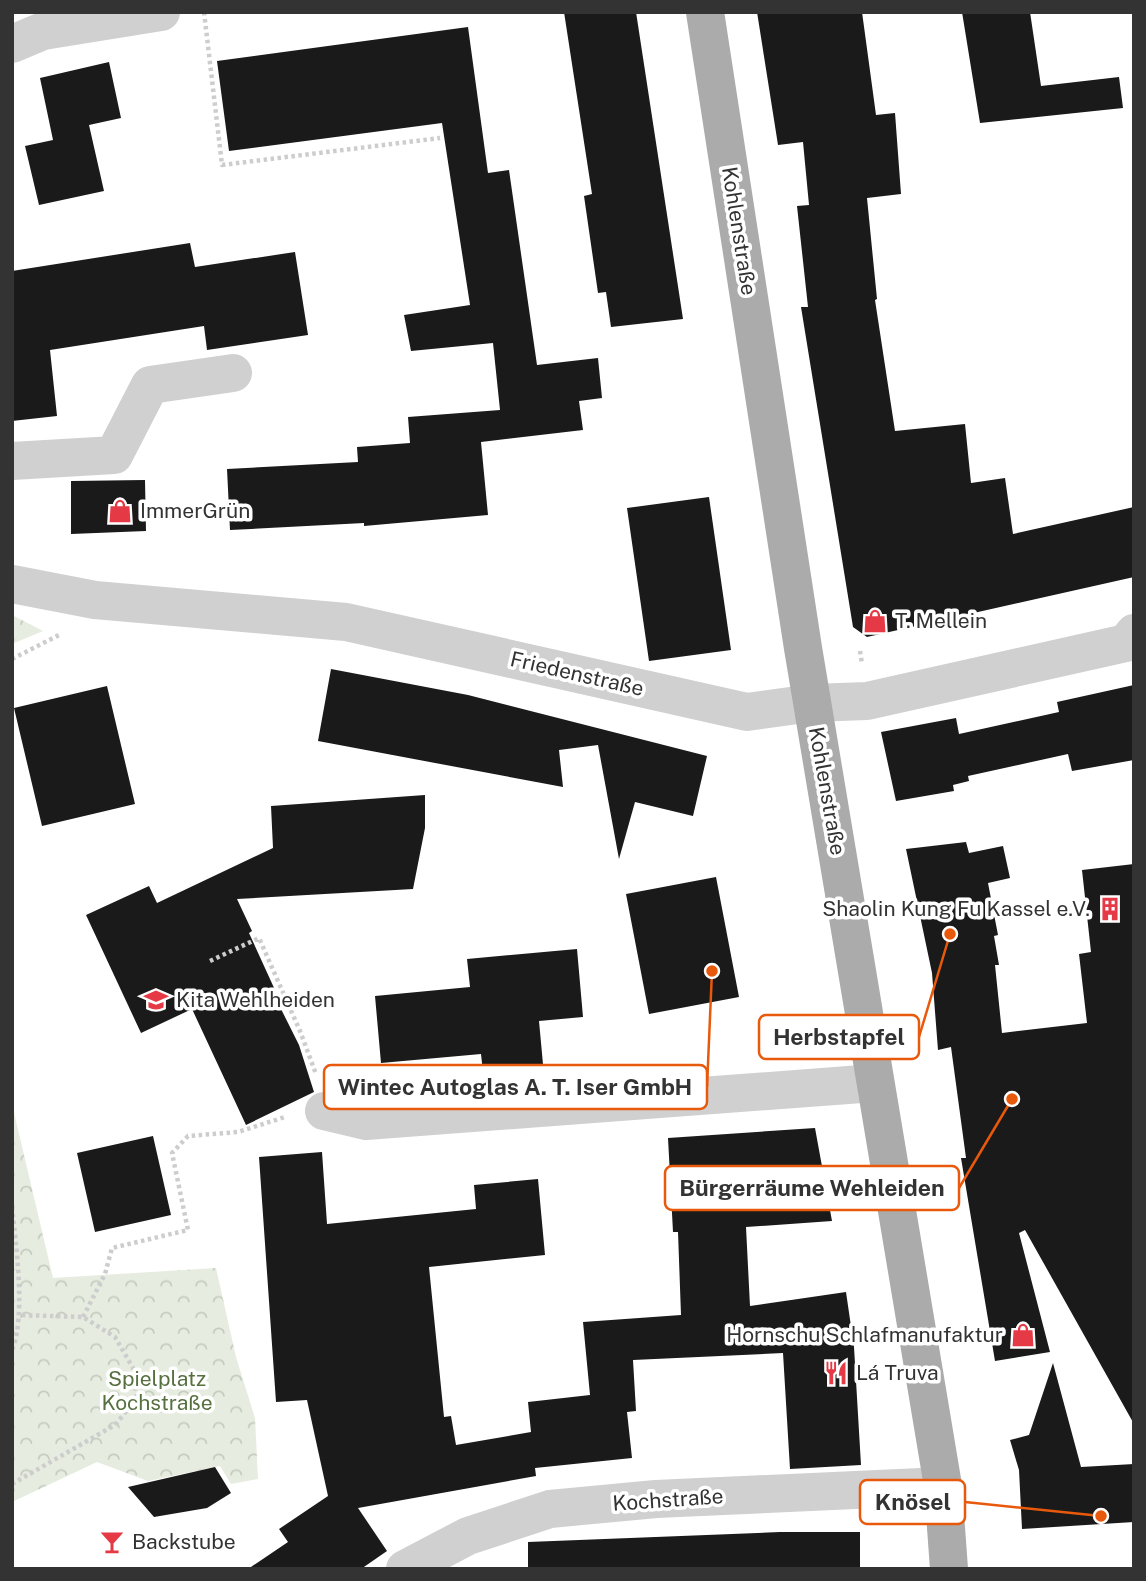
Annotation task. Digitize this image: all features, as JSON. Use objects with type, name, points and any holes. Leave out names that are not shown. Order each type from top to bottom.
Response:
[{"type":"main road","name":"Kohlenstraße","points":[[705,12],[812,703],[943,1486],[949,1569]]},
{"type":"street","points":[[12,44],[43,32],[161,12]]},
{"type":"street","points":[[12,461],[114,455],[150,385],[233,373]]},
{"type":"street","name":"Friedenstraße","points":[[12,584],[95,600],[346,622],[747,712],[812,703],[867,701],[1126,643],[1134,633]]},
{"type":"street","points":[[324,1111],[366,1121],[876,1083]]},
{"type":"street","name":"Kochstraße","points":[[405,1569],[468,1536],[550,1509],[656,1499],[943,1486]]},
{"type":"path","points":[[204,12],[222,165],[440,138]]},
{"type":"path","points":[[83,1317],[105,1274],[112,1248],[188,1230],[172,1153],[188,1136],[237,1132],[290,1115],[324,1111],[324,1094],[259,938],[210,961]]},
{"type":"path","points":[[12,1207],[20,1315],[18,1336],[12,1350]]},
{"type":"path","points":[[12,1483],[116,1425],[137,1398],[133,1368],[115,1337],[83,1317],[20,1315]]},
{"type":"green space","points":[[12,615],[43,631],[12,644]]},
{"type":"green space","name":"Spielplatz Kochstraße","points":[[12,1104],[53,1278],[216,1268],[236,1357],[255,1418],[258,1479],[231,1484],[220,1466],[148,1481],[97,1462],[12,1502]]},
{"type":"building","points":[[564,12],[636,12],[683,319],[611,327],[606,292],[598,293],[584,196],[592,194]]},
{"type":"building","points":[[757,12],[862,12],[876,115],[895,113],[901,194],[867,198],[875,300],[895,431],[965,424],[971,483],[1005,478],[1013,534],[1134,507],[1134,577],[867,637],[853,627],[801,307],[808,307],[797,206],[809,205],[803,142],[778,145]]},
{"type":"building","points":[[962,12],[1030,12],[1041,86],[1119,77],[1123,108],[980,123]]},
{"type":"building","points":[[468,27],[488,173],[509,170],[537,365],[598,358],[602,398],[579,401],[583,430],[481,442],[488,515],[364,526],[364,523],[230,530],[227,469],[358,462],[357,447],[410,443],[408,417],[500,410],[493,343],[411,351],[404,315],[470,305],[442,123],[229,151],[217,61]]},
{"type":"building","points":[[109,62],[121,118],[89,125],[104,191],[39,205],[25,146],[53,140],[40,78]]},
{"type":"building","points":[[190,243],[195,267],[295,252],[308,335],[207,350],[204,326],[50,350],[57,416],[12,421],[12,271]]},
{"type":"building","points":[[145,480],[146,531],[71,534],[71,481]]},
{"type":"building","points":[[709,497],[731,650],[649,661],[627,508]]},
{"type":"building","points":[[331,669],[468,695],[707,756],[693,816],[635,802],[619,859],[598,745],[559,750],[563,787],[318,741]]},
{"type":"building","points":[[1134,685],[1134,760],[1072,771],[1068,754],[968,776],[969,781],[953,785],[954,791],[896,801],[881,732],[956,718],[959,734],[1059,712],[1057,702]]},
{"type":"building","points":[[107,686],[135,804],[42,826],[14,708]]},
{"type":"building","points":[[425,795],[425,828],[413,889],[237,899],[275,990],[272,991],[299,1045],[314,1092],[246,1125],[192,1009],[141,1033],[86,915],[149,886],[157,903],[273,848],[271,806]]},
{"type":"building","points":[[966,842],[969,853],[1003,846],[1010,878],[988,883],[998,935],[994,936],[999,965],[995,965],[1002,1033],[1087,1023],[1079,954],[1091,952],[1082,870],[1134,864],[1134,1424],[1025,1230],[1019,1233],[1050,1352],[995,1361],[961,1158],[966,1158],[951,1047],[938,1050],[932,973],[906,849]]},
{"type":"building","points":[[716,877],[739,997],[649,1014],[626,894]]},
{"type":"building","points":[[577,949],[583,1017],[539,1021],[545,1086],[485,1090],[481,1054],[381,1063],[375,996],[470,987],[467,959]]},
{"type":"building","points":[[815,1128],[832,1221],[746,1227],[750,1306],[846,1292],[854,1347],[861,1465],[790,1469],[783,1353],[633,1360],[636,1411],[627,1412],[632,1458],[535,1468],[536,1476],[358,1508],[387,1551],[361,1569],[248,1569],[288,1542],[279,1529],[328,1496],[307,1400],[276,1402],[259,1157],[322,1152],[327,1224],[476,1209],[474,1185],[538,1179],[545,1255],[429,1267],[444,1417],[451,1416],[456,1445],[531,1432],[528,1402],[590,1395],[583,1322],[681,1315],[678,1232],[673,1232],[668,1138]]},
{"type":"building","points":[[153,1136],[171,1215],[95,1232],[77,1153]]},
{"type":"building","points":[[1053,1363],[1081,1467],[1134,1464],[1134,1522],[1022,1529],[1019,1470],[1010,1440],[1029,1435]]},
{"type":"building","points":[[215,1467],[231,1493],[207,1508],[154,1517],[128,1487]]},
{"type":"building","points":[[780,1532],[860,1532],[860,1569],[528,1569],[528,1542]]},
{"type":"place","name":"ImmerGrün","points":[[120,511]]},
{"type":"place","name":"T. Mellein","points":[[875,621]]},
{"type":"place","name":"Shaolin Kung Fu Kassel e.V.","points":[[1110,909]]},
{"type":"place","name":"Herbstapfel","points":[[950,934]]},
{"type":"place","name":"Wintec Autoglas A. T. Iser GmbH","points":[[712,971]]},
{"type":"place","name":"Kita Wehlheiden","points":[[156,1000]]},
{"type":"place","name":"Bürgerräume Wehleiden","points":[[1012,1099]]},
{"type":"place","name":"Hornschu Schlafmanufaktur","points":[[1023,1335]]},
{"type":"place","name":"Lá Truva","points":[[836,1373]]},
{"type":"place","name":"Knösel","points":[[1101,1516]]},
{"type":"place","name":"Backstube","points":[[112,1542]]}]
